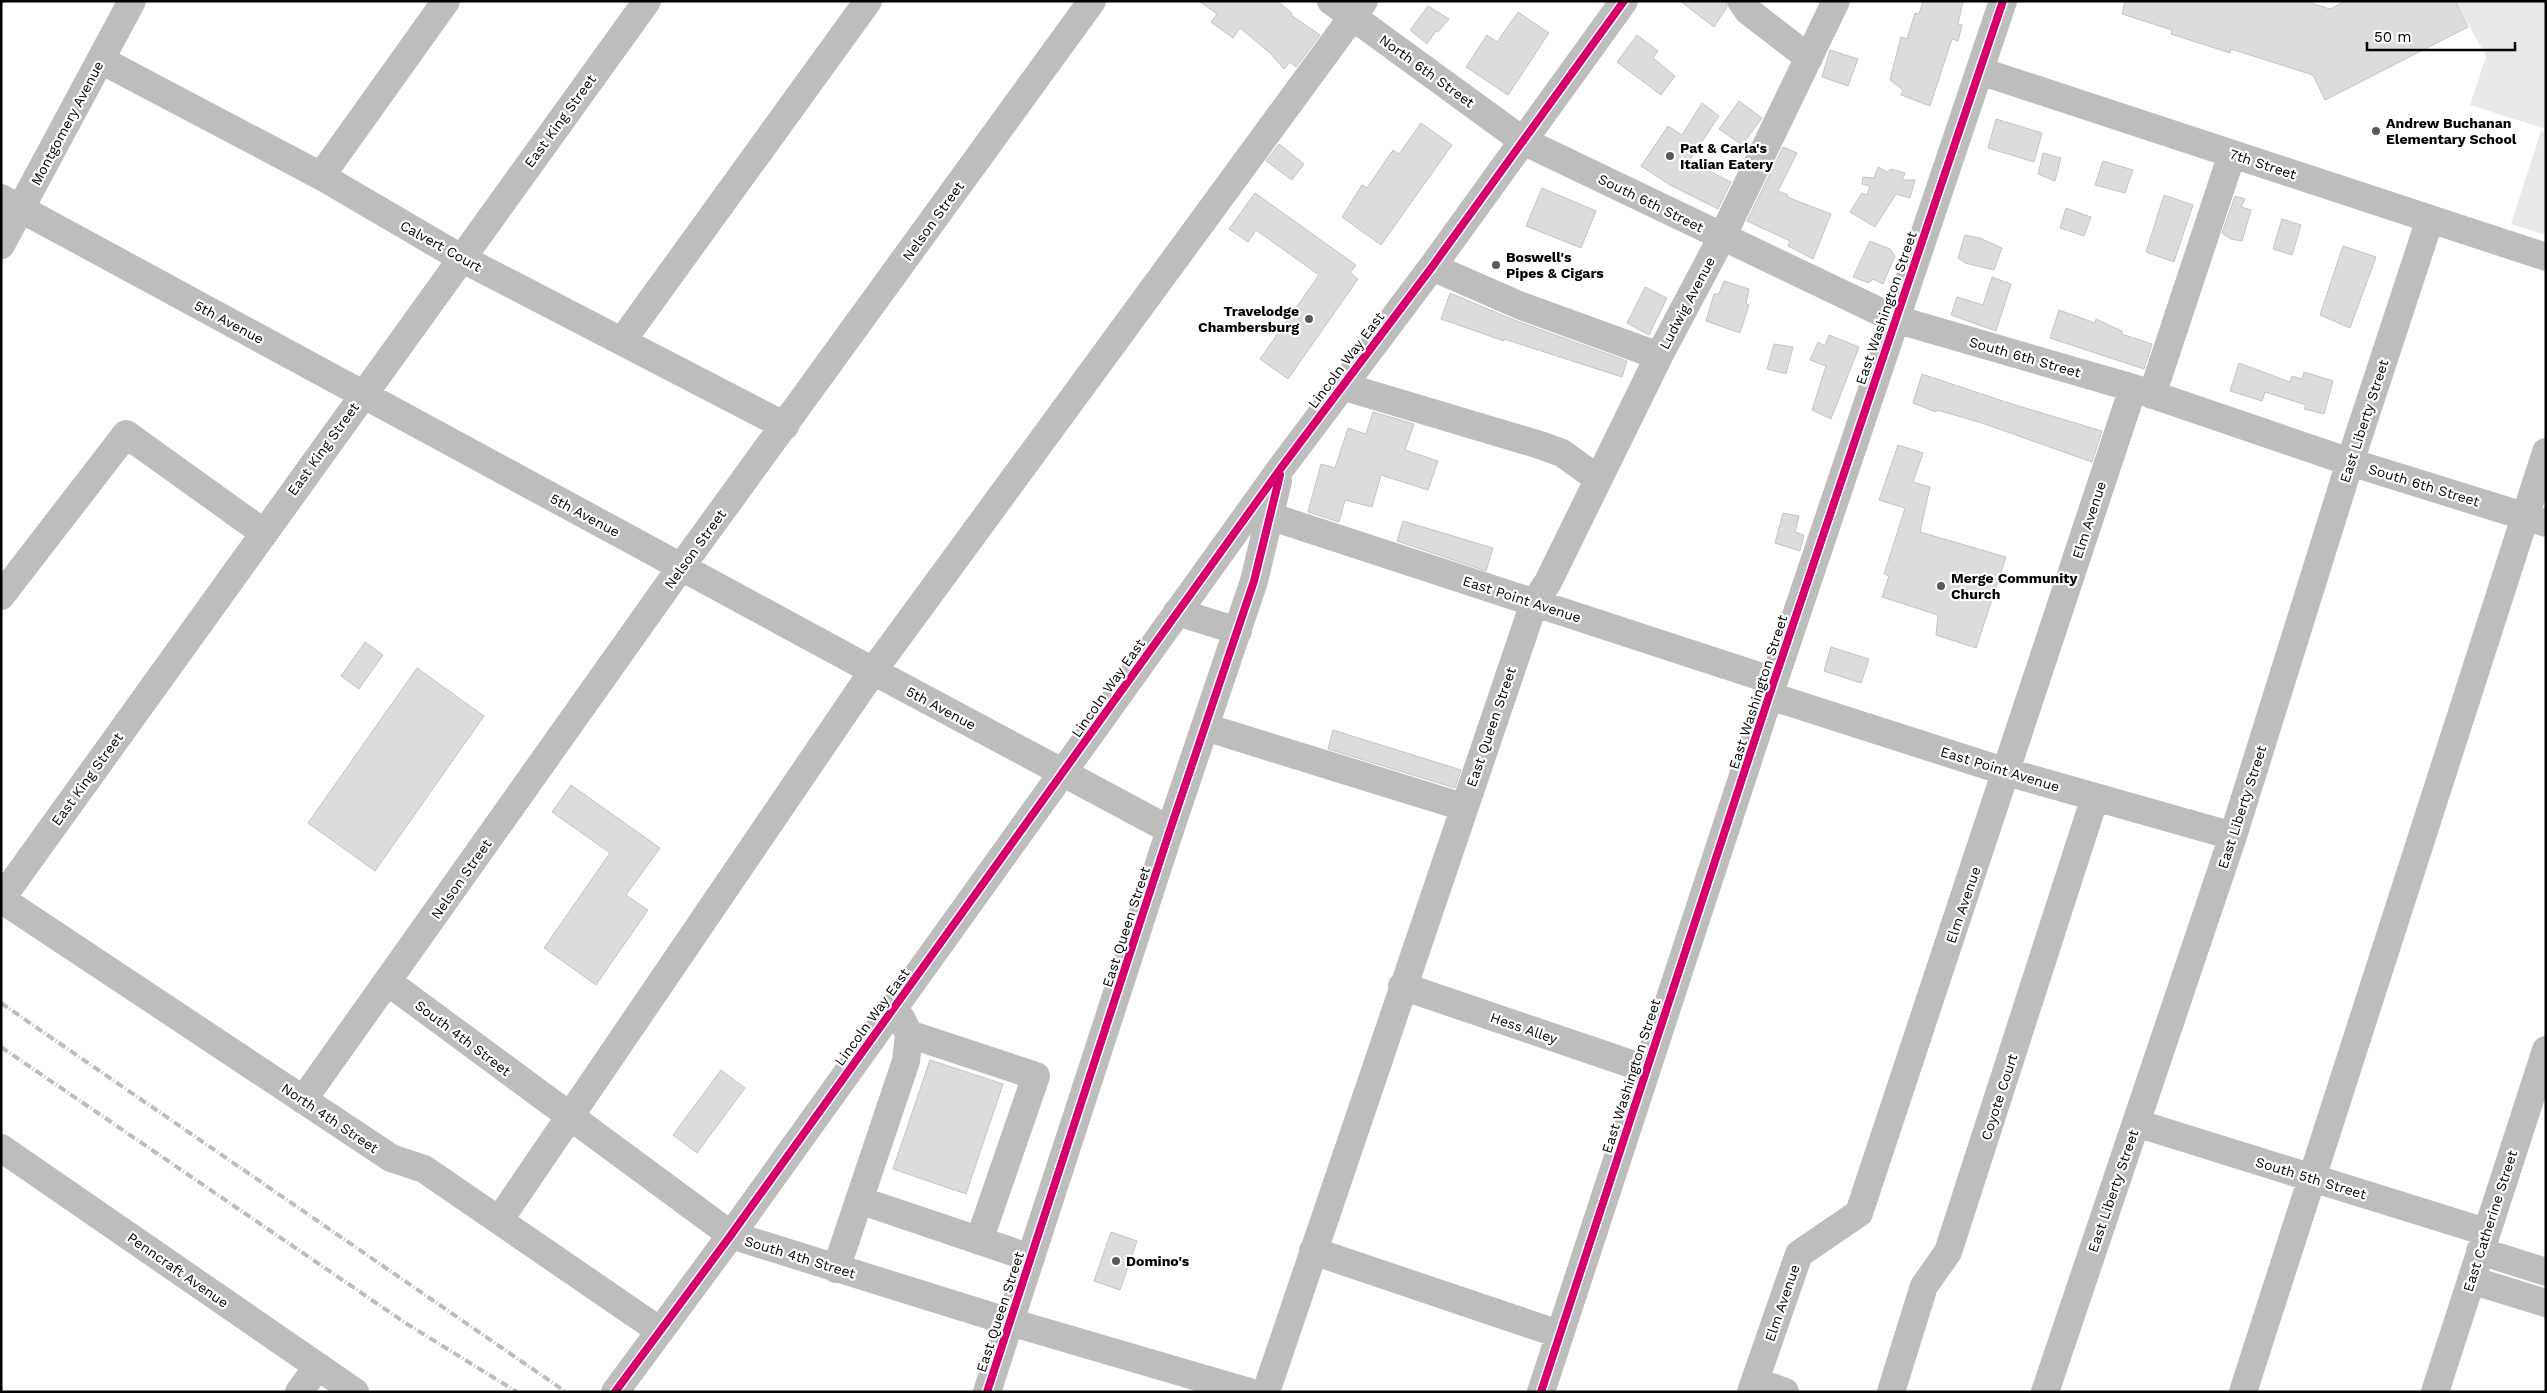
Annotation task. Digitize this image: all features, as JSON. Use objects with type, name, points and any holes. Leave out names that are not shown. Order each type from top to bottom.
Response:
[{"type":"main road","name":"Montgomery Avenue","points":[[1,245],[11,204],[101,60],[132,1]]},
{"type":"main road","points":[[321,176],[446,1]]},
{"type":"main road","name":"East King Street","points":[[1,899],[10,868],[264,533],[362,394],[647,1]]},
{"type":"main road","points":[[622,341],[868,1]]},
{"type":"main road","name":"Nelson Street","points":[[303,1100],[681,567],[1092,1]]},
{"type":"main road","name":"Lincoln Way East","points":[[615,1392],[731,1236],[1177,612],[1342,386],[1432,267],[1624,1]]},
{"type":"main road","points":[[1741,1],[1748,11],[1809,58]]},
{"type":"main road","name":"Ludwig Avenue","points":[[1534,603],[1548,582],[1659,356],[1722,237],[1836,1]]},
{"type":"main road","name":"East Washington Street","points":[[1541,1392],[1772,688],[2003,1]]},
{"type":"main road","points":[[500,1219],[571,1118],[873,671],[1349,6]]},
{"type":"main road","name":"North 6th Street","points":[[1349,6],[1523,141]]},
{"type":"main road","name":"Calvert Court","points":[[101,60],[321,176],[461,258],[784,426]]},
{"type":"main road","name":"7th Street","points":[[1980,71],[2546,257]]},
{"type":"main road","name":"South 6th Street","points":[[1523,141],[1895,319],[2142,392],[2350,462],[2535,520]]},
{"type":"main road","name":"Elm Avenue","points":[[1753,1387],[1799,1254],[1859,1213],[2007,772],[2142,392],[2232,154]]},
{"type":"main road","name":"5th Avenue","points":[[11,204],[1063,774],[1170,830]]},
{"type":"main road","name":"East Liberty Street","points":[[2046,1392],[2233,836],[2350,462],[2430,219]]},
{"type":"main road","points":[[1432,267],[1519,305],[1659,356]]},
{"type":"main road","points":[[1342,386],[1540,445],[1562,453],[1598,479]]},
{"type":"main road","points":[[1,596],[126,434],[264,533]]},
{"type":"main road","points":[[2243,1392],[2311,1178],[2535,520],[2546,452]]},
{"type":"main road","name":"East Queen Street","points":[[987,1392],[1170,830],[1238,631],[1254,580],[1282,468]]},
{"type":"main road","name":"East Point Avenue","points":[[1269,516],[1534,603],[2007,772],[2233,836]]},
{"type":"main road","name":"East Queen Street","points":[[1266,1392],[1402,986],[1534,603]]},
{"type":"main road","points":[[1177,612],[1238,631]]},
{"type":"main road","points":[[1206,727],[1463,807]]},
{"type":"main road","name":"Coyote Court","points":[[1891,1392],[1924,1286],[1948,1252],[2096,797]]},
{"type":"main road","name":"North 4th Street","points":[[1,899],[391,1158],[424,1169],[500,1219],[660,1331]]},
{"type":"main road","name":"South 4th Street","points":[[388,982],[731,1236],[1010,1322],[1249,1392]]},
{"type":"main road","name":"Hess Alley","points":[[1402,986],[1646,1069]]},
{"type":"main road","points":[[836,1269],[906,1061],[909,1034],[895,1006]]},
{"type":"main road","points":[[909,1034],[1036,1076],[979,1242]]},
{"type":"main road","name":"East Catherine Street","points":[[2435,1392],[2546,1050]]},
{"type":"main road","name":"South 5th Street","points":[[2136,1123],[2311,1178],[2483,1241],[2546,1272]]},
{"type":"main road","name":"Penncraft Avenue","points":[[1,1148],[355,1392]]},
{"type":"main road","points":[[859,1200],[1031,1258]]},
{"type":"main road","points":[[1313,1251],[1559,1334]]},
{"type":"main road","points":[[2471,1280],[2546,1304]]},
{"type":"main road","points":[[299,1392],[318,1366]]},
{"type":"main road","points":[[1753,1387],[1785,1392]]},
{"type":"shaded area","points":[[2455,1],[2546,1],[2546,129],[2470,105],[2486,56]]},
{"type":"shaded area","points":[[2541,131],[2546,132],[2546,235],[2511,224]]},
{"type":"building","points":[[1199,1],[1277,1],[1292,13],[1291,15],[1320,35],[1296,67],[1290,62],[1284,69],[1270,53],[1240,28],[1233,38],[1211,22],[1217,14]]},
{"type":"building","points":[[1680,1],[1726,1],[1727,7],[1714,27]]},
{"type":"building","points":[[1923,1],[1963,1],[1958,24],[1962,25],[1958,41],[1952,39],[1930,106],[1901,95],[1903,90],[1890,80],[1901,37],[1907,39],[1915,13],[1919,14]]},
{"type":"building","points":[[2125,1],[2304,1],[2330,9],[2345,1],[2455,1],[2468,27],[2325,100],[2313,75],[2231,49],[2230,53],[2171,34],[2172,30],[2122,14]]},
{"type":"building","points":[[1428,6],[1449,19],[1438,32],[1436,31],[1427,44],[1410,30]]},
{"type":"building","points":[[1518,12],[1549,33],[1508,95],[1466,67],[1487,35],[1497,42]]},
{"type":"building","points":[[1637,35],[1658,51],[1653,58],[1675,76],[1661,95],[1617,62]]},
{"type":"building","points":[[1830,50],[1858,59],[1848,86],[1822,77]]},
{"type":"building","points":[[1739,101],[1762,118],[1742,145],[1719,129]]},
{"type":"building","points":[[1702,103],[1719,116],[1689,161],[1731,182],[1718,209],[1670,185],[1641,166],[1668,126],[1682,135]]},
{"type":"building","points":[[1996,119],[2042,133],[2034,162],[1988,148]]},
{"type":"building","points":[[1421,123],[1452,145],[1381,245],[1342,217],[1362,185],[1367,188],[1393,150],[1399,154]]},
{"type":"building","points":[[1279,144],[1304,164],[1292,180],[1266,161]]},
{"type":"building","points":[[1783,147],[1797,153],[1778,191],[1788,195],[1787,197],[1831,214],[1813,259],[1788,246],[1790,241],[1747,221]]},
{"type":"building","points":[[2043,153],[2061,158],[2055,181],[2038,174]]},
{"type":"building","points":[[2103,161],[2133,170],[2125,193],[2095,185]]},
{"type":"building","points":[[1878,167],[1887,172],[1891,169],[1905,173],[1902,180],[1915,180],[1910,198],[1896,194],[1875,227],[1850,212],[1862,193],[1867,195],[1870,186],[1862,184],[1863,177],[1874,178]]},
{"type":"building","points":[[1542,188],[1596,211],[1581,248],[1526,226]]},
{"type":"building","name":"Travelodge Chambersburg","points":[[1255,193],[1356,265],[1350,273],[1358,279],[1288,379],[1260,359],[1319,275],[1256,230],[1248,242],[1229,229]]},
{"type":"building","points":[[2164,195],[2193,205],[2174,262],[2146,252]]},
{"type":"building","points":[[2235,196],[2245,199],[2241,207],[2251,210],[2242,241],[2231,239],[2222,233]]},
{"type":"building","points":[[2066,208],[2091,217],[2084,236],[2060,228]]},
{"type":"building","points":[[2282,219],[2301,225],[2292,255],[2273,249]]},
{"type":"building","points":[[1965,235],[1980,238],[2002,248],[1994,270],[1965,263],[1958,258]]},
{"type":"building","points":[[1870,241],[1890,249],[1895,256],[1883,284],[1873,279],[1869,283],[1853,277]]},
{"type":"building","points":[[2343,246],[2376,257],[2350,328],[2320,315]]},
{"type":"building","points":[[1992,277],[2011,284],[1996,331],[1951,315],[1957,297],[1983,305]]},
{"type":"building","points":[[1724,281],[1749,289],[1746,304],[1749,305],[1740,333],[1706,321],[1714,294],[1719,294]]},
{"type":"building","points":[[1645,287],[1667,298],[1649,335],[1627,323]]},
{"type":"building","points":[[1450,293],[1514,320],[1627,361],[1622,377],[1504,339],[1504,341],[1441,319]]},
{"type":"building","points":[[2059,310],[2095,323],[2096,319],[2122,331],[2122,334],[2152,344],[2144,369],[2050,338]]},
{"type":"building","points":[[1829,335],[1859,347],[1831,419],[1812,410],[1826,366],[1810,360],[1818,342],[1825,346]]},
{"type":"building","points":[[1774,344],[1793,347],[1786,374],[1767,369]]},
{"type":"building","points":[[2239,363],[2290,382],[2292,376],[2302,379],[2304,372],[2333,381],[2324,414],[2304,409],[2306,405],[2265,392],[2262,401],[2230,391]]},
{"type":"building","points":[[1922,374],[2102,431],[2092,462],[1982,423],[1937,410],[1936,412],[1913,403]]},
{"type":"building","points":[[1373,412],[1414,424],[1405,450],[1438,461],[1428,490],[1381,475],[1372,507],[1345,500],[1339,522],[1308,512],[1321,464],[1335,468],[1348,428],[1366,434]]},
{"type":"building","name":"Merge Community Church","points":[[1898,445],[1923,453],[1913,482],[1930,487],[1920,532],[2006,557],[1976,648],[1936,635],[1938,615],[1882,597],[1889,576],[1884,574],[1905,508],[1879,500]]},
{"type":"building","points":[[1783,513],[1799,516],[1795,532],[1804,535],[1800,551],[1775,543]]},
{"type":"building","points":[[1403,521],[1493,548],[1486,571],[1397,541]]},
{"type":"building","points":[[365,642],[383,655],[359,689],[341,676]]},
{"type":"building","points":[[1831,647],[1869,659],[1861,683],[1824,671]]},
{"type":"building","points":[[417,668],[484,716],[375,871],[308,823]]},
{"type":"building","points":[[1333,730],[1461,770],[1455,788],[1328,749]]},
{"type":"building","points":[[571,785],[660,848],[626,895],[648,910],[596,985],[544,948],[610,853],[552,812]]},
{"type":"building","points":[[930,1060],[1003,1084],[966,1194],[893,1169]]},
{"type":"building","points":[[721,1070],[745,1088],[697,1153],[673,1135]]},
{"type":"building","name":"Domino's","points":[[1111,1232],[1137,1241],[1120,1290],[1094,1281]]},
{"type":"railway","points":[[1,1003],[566,1392]]},
{"type":"railway","points":[[1,1047],[407,1324],[517,1392]]},
{"type":"cycle path","points":[[615,1392],[731,1235],[1281,468],[1432,267],[1624,1]]},
{"type":"cycle path","points":[[1541,1392],[1774,681],[2003,1]]},
{"type":"cycle path","points":[[987,1392],[1170,830],[1254,581],[1280,475]]},
{"type":"place","name":"Andrew Buchanan Elementary School","points":[[2376,131]]},
{"type":"place","name":"Pat & Carla's Italian Eatery","points":[[1670,156]]},
{"type":"place","name":"Boswell's Pipes & Cigars","points":[[1496,265]]},
{"type":"place","name":"Travelodge Chambersburg","points":[[1309,319]]},
{"type":"place","name":"Merge Community Church","points":[[1941,586]]},
{"type":"place","name":"Domino's","points":[[1116,1261]]}]
